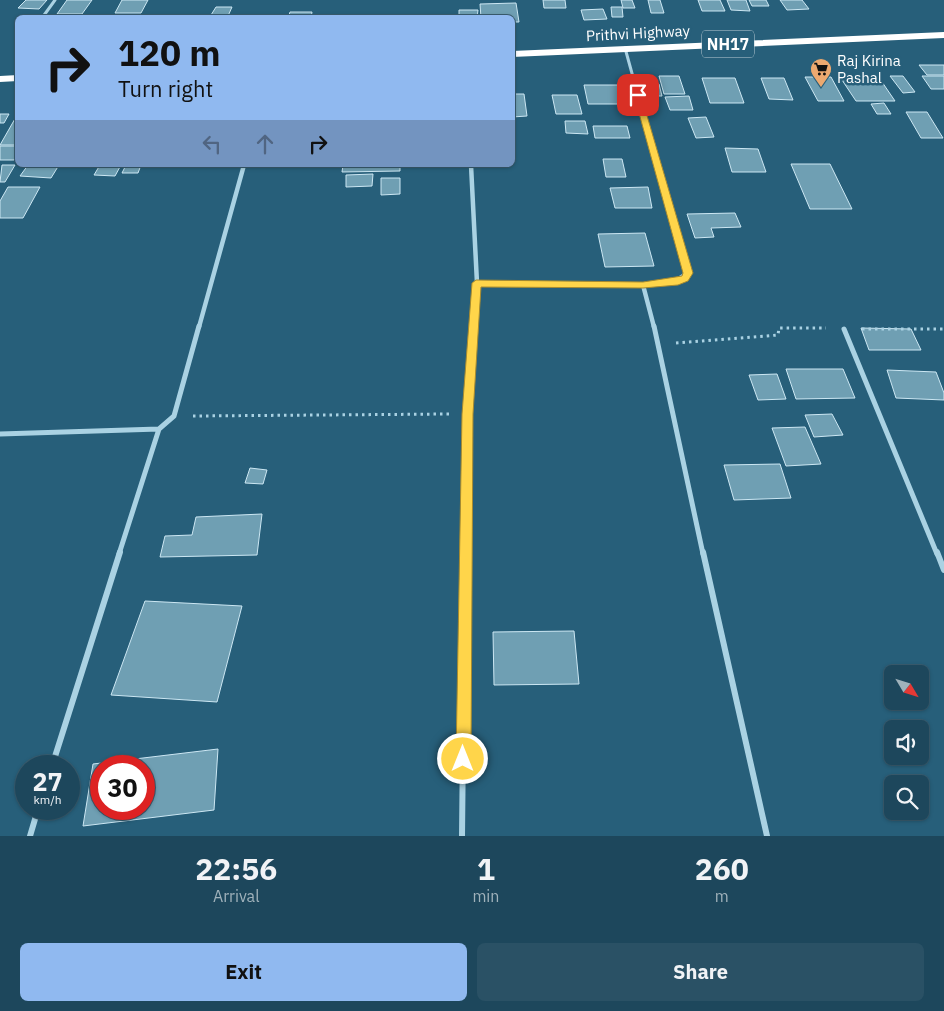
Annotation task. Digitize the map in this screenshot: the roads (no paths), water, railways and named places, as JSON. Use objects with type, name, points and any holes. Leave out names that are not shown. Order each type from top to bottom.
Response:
[{"type":"highway","name":"Prithvi Highway","points":[[515,54],[944,35]]},
{"type":"highway","points":[[0,79],[15,78]]},
{"type":"street","points":[[44,15],[55,0]]},
{"type":"street","points":[[476,283],[643,285],[675,282],[685,278],[688,273],[625,48]]},
{"type":"street","points":[[55,755],[159,429],[174,416],[243,167]]},
{"type":"street","points":[[462,836],[467,414],[476,283],[470,167]]},
{"type":"street","points":[[643,285],[659,344],[718,626],[767,836]]},
{"type":"street","points":[[844,328],[944,570]]},
{"type":"street","points":[[0,434],[159,429]]},
{"type":"street","points":[[30,836],[35,820]]},
{"type":"place","name":"Raj Kirina Pashal","points":[[821,88]]}]
